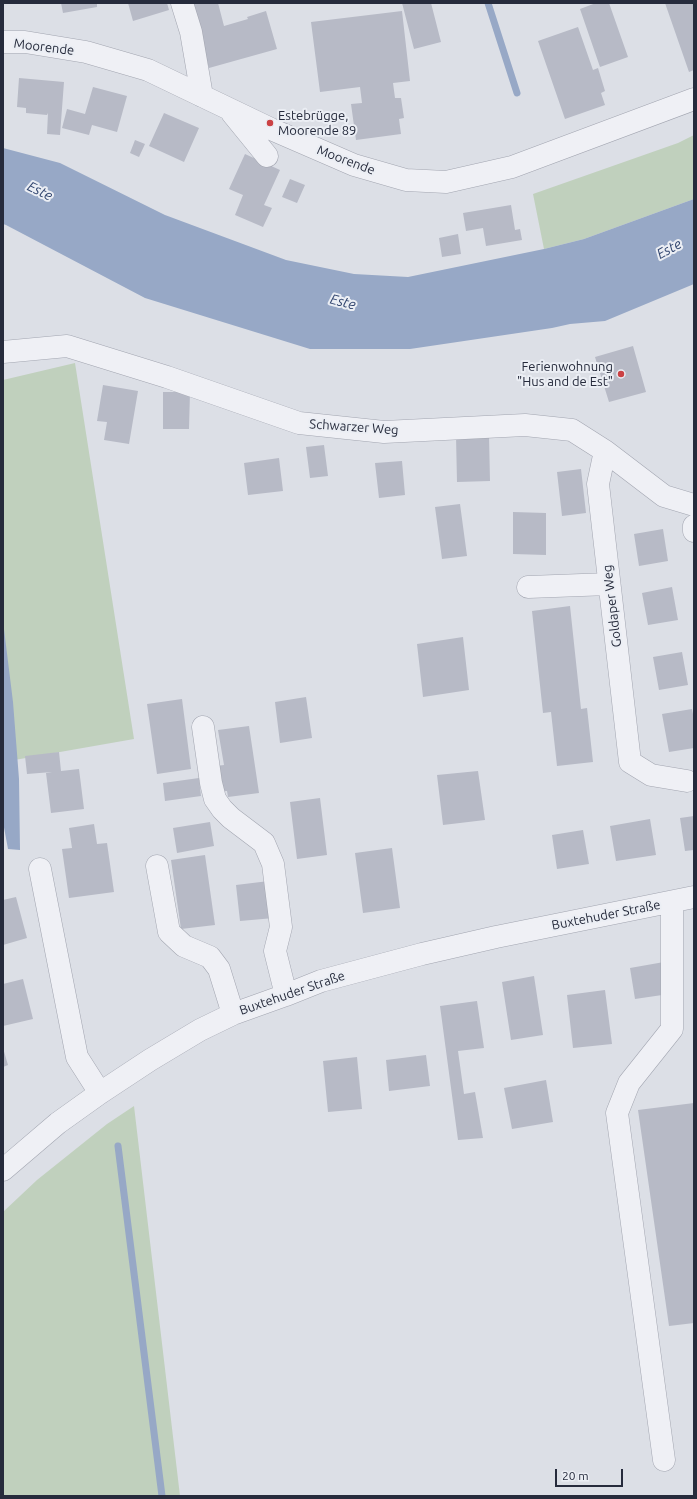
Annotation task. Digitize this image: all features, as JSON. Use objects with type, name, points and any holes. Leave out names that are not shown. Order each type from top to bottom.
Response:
[{"type":"street","points":[[182,3],[191,32],[202,96]]},
{"type":"street","name":"Moorende","points":[[3,42],[25,42],[86,52],[148,70],[271,129],[354,165],[406,180],[446,182],[512,167],[694,99]]},
{"type":"street","points":[[229,109],[267,156]]},
{"type":"street","name":"Schwarzer Weg","points":[[3,352],[67,346],[168,377],[299,422],[384,432],[525,425],[572,430],[605,451],[664,496],[694,505]]},
{"type":"street","name":"Goldaper Weg","points":[[605,451],[598,484],[630,762],[651,775],[687,781]]},
{"type":"street","points":[[694,526],[694,531]]},
{"type":"street","points":[[528,587],[609,584]]},
{"type":"street","points":[[202,726],[215,799],[231,818],[264,843],[273,864],[281,927],[275,951],[286,995]]},
{"type":"street","points":[[157,866],[169,932],[184,946],[210,957],[219,969],[233,1014]]},
{"type":"street","points":[[40,870],[77,1057],[100,1093]]},
{"type":"street","name":"Buxtehuder Straße","points":[[3,1170],[58,1123],[100,1093],[188,1037],[233,1014],[321,981],[430,952],[496,937],[694,897]]},
{"type":"street","points":[[664,1460],[617,1113],[630,1083],[672,1029],[672,902]]},
{"type":"green space","points":[[694,135],[694,199],[584,239],[544,249],[533,194],[678,143]]},
{"type":"green space","points":[[75,363],[134,739],[3,762],[3,380]]},
{"type":"green space","points":[[134,1106],[180,1496],[3,1496],[3,1212],[37,1180],[107,1124]]},
{"type":"water","name":"Este","points":[[3,148],[60,163],[165,215],[286,260],[354,274],[408,277],[544,249],[584,239],[694,199],[694,284],[605,321],[570,324],[410,349],[310,349],[145,298],[3,224]]},
{"type":"water","points":[[3,621],[13,702],[19,779],[20,850],[8,849],[3,822]]},
{"type":"building","points":[[61,3],[97,3],[97,7],[63,13]]},
{"type":"building","points":[[128,3],[167,3],[169,10],[133,21]]},
{"type":"building","points":[[191,3],[218,3],[224,26],[248,19],[247,17],[266,11],[277,49],[209,68]]},
{"type":"building","points":[[402,3],[431,3],[441,42],[414,49]]},
{"type":"building","points":[[596,3],[609,3],[628,57],[600,67],[580,9]]},
{"type":"building","points":[[665,3],[694,3],[694,70],[689,72]]},
{"type":"building","points":[[402,11],[410,81],[393,83],[395,98],[401,98],[404,118],[399,119],[401,134],[356,140],[351,104],[362,103],[360,87],[320,92],[311,22]]},
{"type":"building","points":[[578,27],[593,70],[598,68],[605,91],[601,93],[605,105],[565,119],[538,41]]},
{"type":"building","points":[[19,78],[64,82],[60,135],[47,134],[48,113],[47,115],[26,113],[26,108],[17,107]]},
{"type":"building","points":[[93,87],[127,96],[117,132],[92,125],[89,135],[62,128],[67,109],[85,114]]},
{"type":"building","points":[[164,113],[199,128],[184,162],[149,146]]},
{"type":"building","points":[[135,140],[145,144],[139,157],[130,153]]},
{"type":"building","points":[[245,154],[280,170],[264,205],[272,208],[263,227],[235,215],[243,195],[229,189]]},
{"type":"building","points":[[290,179],[305,185],[297,203],[282,197]]},
{"type":"building","points":[[511,205],[515,230],[520,229],[522,240],[486,246],[483,228],[466,231],[463,213]]},
{"type":"building","points":[[458,234],[461,254],[442,257],[439,238]]},
{"type":"building","name":"Ferienwohnung \"Hus and de Est\"","points":[[633,346],[646,392],[609,402],[595,357]]},
{"type":"building","points":[[103,385],[138,391],[129,444],[104,440],[107,422],[97,421]]},
{"type":"building","points":[[163,392],[190,392],[189,429],[163,429]]},
{"type":"building","points":[[489,435],[490,481],[457,482],[456,436]]},
{"type":"building","points":[[324,445],[328,476],[310,478],[306,447]]},
{"type":"building","points":[[279,458],[283,491],[248,495],[244,463]]},
{"type":"building","points":[[402,461],[405,495],[379,498],[375,463]]},
{"type":"building","points":[[581,469],[586,513],[562,516],[557,472]]},
{"type":"building","points":[[460,504],[467,556],[442,559],[435,507]]},
{"type":"building","points":[[513,512],[546,513],[546,555],[513,554]]},
{"type":"building","points":[[663,529],[668,561],[639,566],[634,534]]},
{"type":"building","points":[[672,587],[678,620],[648,625],[642,593]]},
{"type":"building","points":[[570,606],[581,709],[587,708],[593,762],[557,766],[551,712],[543,713],[532,611]]},
{"type":"building","points":[[463,637],[469,690],[423,697],[417,644]]},
{"type":"building","points":[[682,652],[688,685],[659,690],[653,657]]},
{"type":"building","points":[[306,697],[312,738],[280,743],[275,702]]},
{"type":"building","points":[[182,699],[191,769],[157,774],[147,704]]},
{"type":"building","points":[[692,709],[694,719],[694,748],[669,752],[662,714]]},
{"type":"building","points":[[249,726],[259,793],[228,797],[227,791],[220,792],[216,766],[224,765],[218,730]]},
{"type":"building","points":[[59,752],[61,771],[79,769],[84,809],[51,813],[46,773],[52,772],[27,774],[25,756]]},
{"type":"building","points":[[478,771],[485,820],[443,825],[437,775]]},
{"type":"building","points":[[199,778],[201,796],[165,801],[163,783]]},
{"type":"building","points":[[320,798],[327,855],[297,859],[290,802]]},
{"type":"building","points":[[694,816],[694,850],[685,851],[680,818]]},
{"type":"building","points":[[650,819],[656,855],[616,861],[610,826]]},
{"type":"building","points":[[210,822],[214,846],[177,853],[173,828]]},
{"type":"building","points":[[94,824],[97,844],[107,843],[114,892],[69,898],[62,849],[72,848],[69,828]]},
{"type":"building","points":[[583,830],[589,864],[557,869],[552,835]]},
{"type":"building","points":[[392,848],[400,908],[363,913],[355,853]]},
{"type":"building","points":[[205,855],[215,925],[181,929],[171,860]]},
{"type":"building","points":[[269,881],[274,918],[240,921],[236,885]]},
{"type":"building","points":[[16,897],[27,938],[3,945],[3,900]]},
{"type":"building","points":[[664,962],[669,994],[635,999],[630,968]]},
{"type":"building","points":[[534,976],[543,1035],[511,1040],[502,982]]},
{"type":"building","points":[[23,979],[33,1019],[3,1026],[3,984]]},
{"type":"building","points":[[605,990],[612,1044],[573,1048],[567,995]]},
{"type":"building","points":[[477,1001],[484,1048],[458,1051],[464,1094],[475,1092],[483,1138],[458,1140],[440,1006]]},
{"type":"building","points":[[3,1048],[8,1065],[3,1067]]},
{"type":"building","points":[[426,1055],[430,1086],[389,1091],[386,1060]]},
{"type":"building","points":[[357,1057],[362,1109],[328,1112],[323,1061]]},
{"type":"building","points":[[546,1080],[553,1122],[512,1129],[504,1088]]},
{"type":"building","points":[[694,1103],[694,1323],[669,1326],[638,1110]]},
{"type":"waterway","points":[[488,3],[517,93]]},
{"type":"waterway","points":[[118,1146],[162,1496]]},
{"type":"place","name":"Estebrügge, Moorende 89","points":[[270,123]]},
{"type":"place","name":"Ferienwohnung \"Hus and de Est\"","points":[[621,374]]}]
